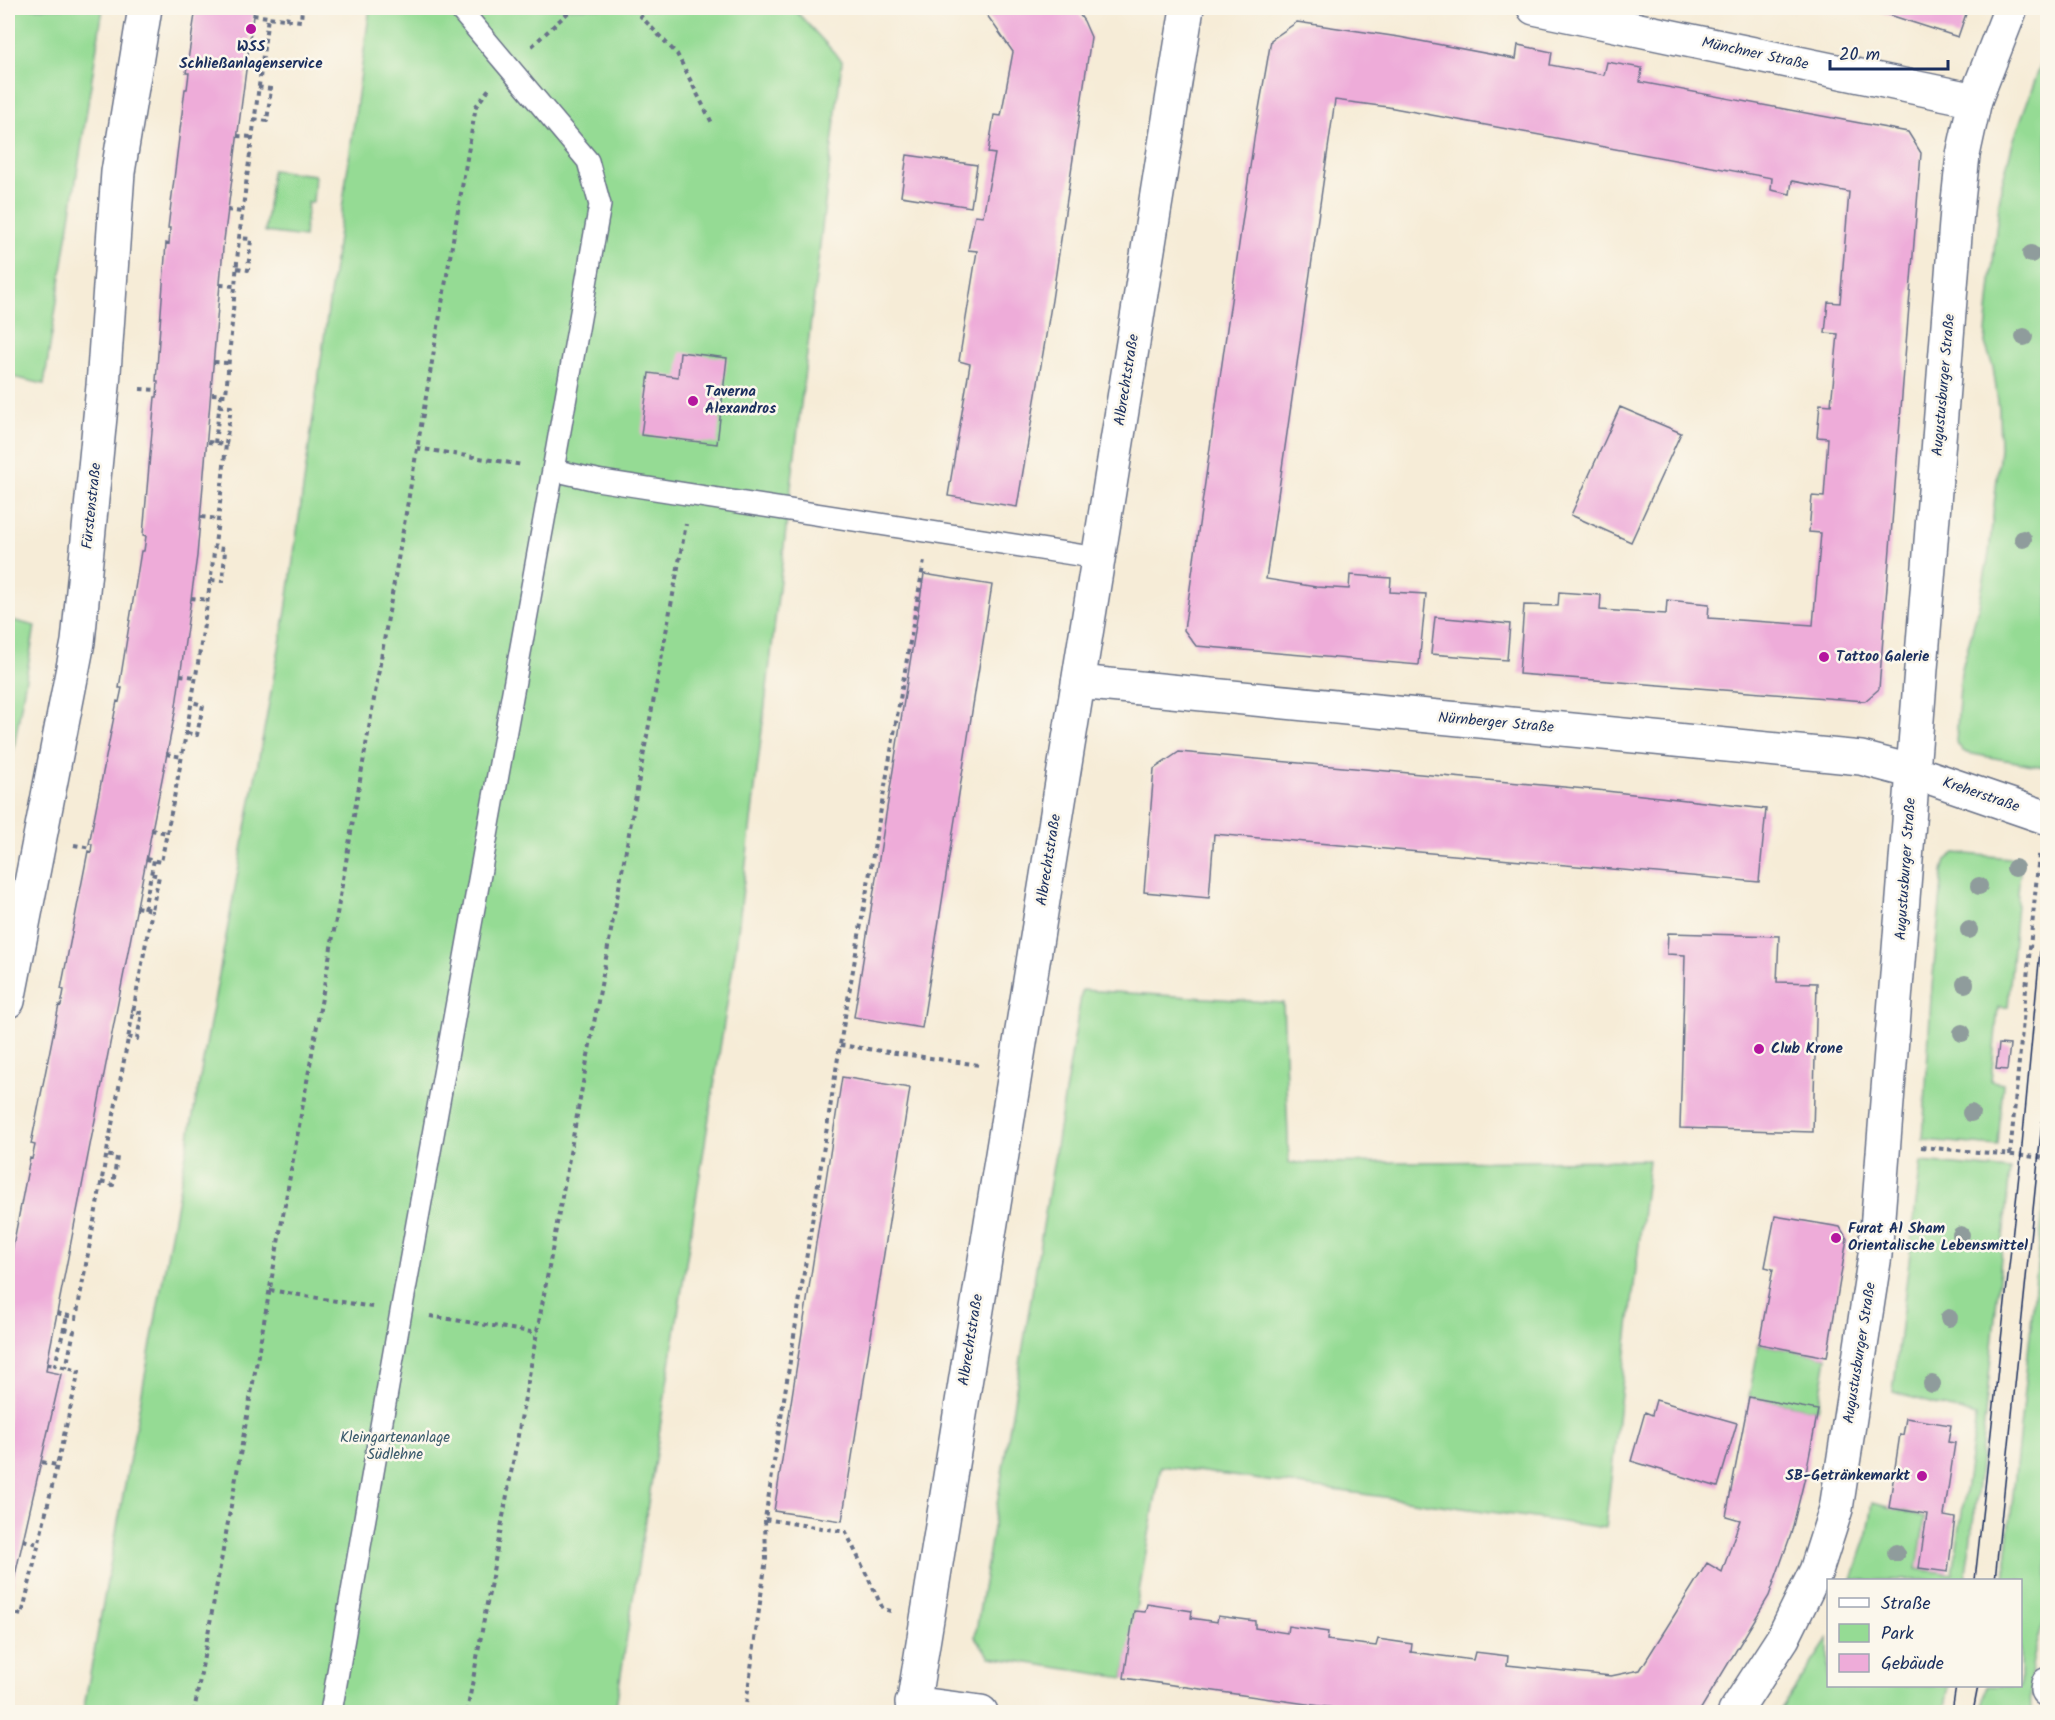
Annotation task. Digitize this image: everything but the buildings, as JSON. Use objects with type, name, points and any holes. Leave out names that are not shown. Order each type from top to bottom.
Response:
[{"type":"street","name":"Fürstenstraße","points":[[8,1001],[78,642],[103,386],[118,172],[145,8]]},
{"type":"street","name":"Albrechtstraße","points":[[912,1708],[1187,8]]},
{"type":"street","name":"Münchner Straße","points":[[1534,8],[1975,100]]},
{"type":"street","name":"Augustusburger Straße","points":[[1736,1713],[1783,1638],[1816,1571],[1836,1509],[1875,1254],[1963,155],[1975,100],[2011,8]]},
{"type":"street","name":"Nürnberger Straße","points":[[1078,682],[1861,758],[1914,772]]},
{"type":"street","name":"Kreherstraße","points":[[1914,772],[2048,818]]},
{"type":"street","points":[[2047,1690],[2048,1684]]},
{"type":"street","points":[[912,1708],[981,1713]]},
{"type":"lane","points":[[331,1713],[600,206],[588,161],[459,8]]},
{"type":"lane","points":[[552,470],[597,480],[1098,558]]},
{"type":"path","points":[[287,20],[289,8]]},
{"type":"path","points":[[253,15],[300,21],[302,8]]},
{"type":"path","points":[[194,1713],[339,902],[476,106],[508,65],[529,49],[573,8]]},
{"type":"path","points":[[633,8],[677,54],[712,123]]},
{"type":"path","points":[[212,394],[226,395],[239,238],[268,17]]},
{"type":"path","points":[[246,62],[261,63]]},
{"type":"path","points":[[254,119],[267,121],[271,89],[258,87]]},
{"type":"path","points":[[237,135],[252,137]]},
{"type":"path","points":[[227,210],[242,212]]},
{"type":"path","points":[[237,268],[248,270],[251,238],[239,238]]},
{"type":"path","points":[[220,285],[235,286]]},
{"type":"path","points":[[214,362],[229,363]]},
{"type":"path","points":[[215,443],[220,394]]},
{"type":"path","points":[[146,859],[161,862],[187,733],[209,600],[231,407],[219,406]]},
{"type":"path","points":[[208,442],[226,444]]},
{"type":"path","points":[[417,448],[552,470]]},
{"type":"path","points":[[467,1713],[691,493]]},
{"type":"path","points":[[201,517],[219,519]]},
{"type":"path","points":[[745,1713],[766,1559],[765,1519],[840,1045],[929,530]]},
{"type":"path","points":[[212,580],[223,581],[225,549],[216,548]]},
{"type":"path","points":[[191,598],[209,600]]},
{"type":"path","points":[[180,675],[196,677]]},
{"type":"path","points":[[187,733],[197,735],[203,705],[192,702]]},
{"type":"path","points":[[166,754],[182,757]]},
{"type":"path","points":[[151,830],[167,833]]},
{"type":"path","points":[[144,909],[154,860]]},
{"type":"path","points":[[2010,1155],[2038,861]]},
{"type":"path","points":[[57,1314],[76,1318],[131,1011],[159,876],[151,874]]},
{"type":"path","points":[[136,907],[152,910]]},
{"type":"path","points":[[128,1037],[137,1039],[142,1013],[131,1011]]},
{"type":"path","points":[[840,1045],[1015,1070]]},
{"type":"path","points":[[1884,1143],[2048,1158]]},
{"type":"path","points":[[101,1182],[113,1185],[117,1157],[105,1155]]},
{"type":"path","points":[[55,1365],[67,1316]]},
{"type":"path","points":[[64,1329],[74,1331],[66,1368]]},
{"type":"path","points":[[8,1612],[22,1616],[79,1371],[47,1364]]},
{"type":"path","points":[[42,1462],[56,1465]]},
{"type":"path","points":[[765,1519],[846,1532],[874,1593]]},
{"type":"path","points":[[23,1540],[38,1544]]},
{"type":"green space","points":[[8,8],[103,8],[44,384],[8,376]]},
{"type":"green space","name":"Kleingartenanlage Südlehne","points":[[370,8],[793,8],[842,61],[736,947],[615,1712],[83,1712],[286,611]]},
{"type":"green space","points":[[2047,47],[2048,765],[2044,767],[1967,753],[1956,742],[1961,672],[1979,605],[1989,553],[2000,449],[1999,409],[1993,367],[1985,343],[2001,187],[2014,139]]},
{"type":"green space","points":[[272,170],[315,175],[313,202],[308,202],[304,237],[265,232]]},
{"type":"green space","points":[[8,619],[35,626],[8,781]]},
{"type":"green space","points":[[1955,853],[2021,859],[2008,1007],[1998,1007],[1991,1081],[2003,1083],[1998,1146],[1923,1140],[1931,997],[1943,872],[1946,860]]},
{"type":"green space","points":[[1082,990],[1283,1003],[1289,1163],[1649,1160],[1605,1528],[1161,1466],[1124,1678],[990,1657],[975,1637]]},
{"type":"green space","points":[[1921,1162],[2010,1170],[1977,1494],[1965,1579],[1852,1579],[1868,1533],[1873,1503],[1925,1517],[1917,1569],[1953,1574],[1976,1416],[1893,1392]]},
{"type":"green space","points":[[2047,1173],[2047,1615],[2033,1663],[2031,1712],[1982,1712],[1986,1687],[2022,1687],[2022,1579],[2004,1579]]},
{"type":"green space","points":[[1759,1344],[1827,1357],[1818,1410],[1749,1397]]},
{"type":"green space","points":[[1827,1640],[1827,1687],[1949,1687],[1944,1712],[1779,1712]]},
{"type":"tram line","points":[[1975,1579],[2021,1156],[2048,865]]},
{"type":"tram line","points":[[1995,1579],[2048,1064]]},
{"type":"tram line","points":[[1952,1712],[1956,1687]]},
{"type":"tram line","points":[[1973,1712],[1978,1687]]},
{"type":"place","name":"WSS Schließanlagenservice","points":[[251,29]]},
{"type":"place","name":"Taverna Alexandros","points":[[693,401]]},
{"type":"place","name":"Tattoo Galerie","points":[[1824,657]]},
{"type":"place","name":"Club Krone","points":[[1759,1049]]},
{"type":"place","name":"Furat Al Sham Orientalische Lebensmittel","points":[[1836,1238]]},
{"type":"place","name":"SB-Getränkemarkt","points":[[1922,1476]]}]
